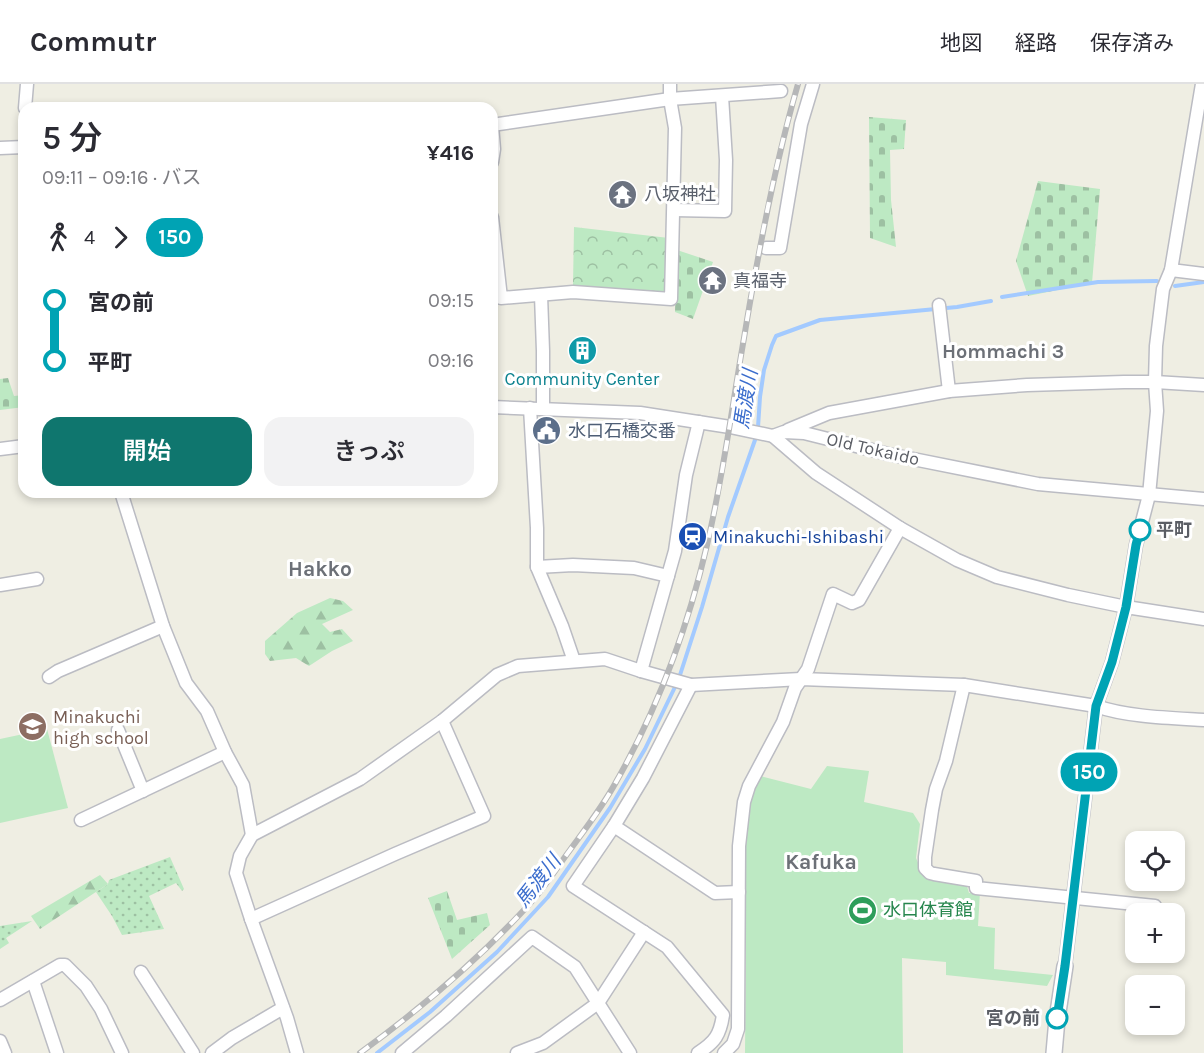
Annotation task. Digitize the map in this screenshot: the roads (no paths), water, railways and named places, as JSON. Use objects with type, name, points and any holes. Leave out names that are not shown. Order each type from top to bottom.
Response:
[{"type":"street","points":[[26,102],[27,84]]},
{"type":"street","points":[[498,274],[501,298],[573,292],[671,299],[675,128],[669,99],[670,84]]},
{"type":"street","points":[[766,248],[780,248],[801,124],[813,84]]},
{"type":"street","points":[[1054,1053],[1096,706],[1112,662],[1126,607],[1136,545],[1149,495],[1157,411],[1156,346],[1163,289],[1170,270],[1202,84]]},
{"type":"street","points":[[498,124],[669,99],[781,91]]},
{"type":"street","points":[[674,210],[725,211],[726,160],[722,96]]},
{"type":"street","points":[[0,148],[18,147]]},
{"type":"street","points":[[1170,270],[1204,274]]},
{"type":"street","points":[[541,295],[543,351],[536,408],[537,567],[574,661]]},
{"type":"street","points":[[940,308],[949,392]]},
{"type":"street","points":[[1204,385],[1155,382],[1027,385],[949,392],[829,412],[779,434],[816,473],[900,528],[957,560],[997,577],[1068,595],[1204,619]]},
{"type":"street","name":"Old Tokaido","points":[[498,407],[640,413],[757,433],[804,433],[888,454],[1038,484],[1204,499]]},
{"type":"street","points":[[641,671],[675,550],[686,474],[699,422]]},
{"type":"street","points":[[0,449],[18,447]]},
{"type":"street","points":[[123,498],[163,626],[186,683],[207,711],[243,785],[252,835]]},
{"type":"street","points":[[724,1053],[733,1044],[738,1029],[740,846],[744,802],[749,786],[783,723],[795,688],[808,669],[833,594],[852,603],[859,600],[900,528]]},
{"type":"street","points":[[537,567],[573,565],[634,568],[668,576]]},
{"type":"street","points":[[0,585],[37,579]]},
{"type":"street","points":[[49,677],[58,671],[163,626]]},
{"type":"street","points":[[297,1053],[236,873],[240,856],[252,835],[360,779],[442,721],[497,675],[518,666],[605,659],[692,685],[801,679],[964,686],[1096,706],[1107,710],[1204,720]]},
{"type":"street","points":[[692,685],[643,778],[573,886],[667,947],[723,1015],[721,1028],[714,1042],[698,1053]]},
{"type":"street","points":[[964,686],[946,761],[936,789],[925,868],[934,874],[976,881],[975,888],[1125,903]]},
{"type":"street","points":[[251,919],[484,816],[442,721]]},
{"type":"street","points":[[118,730],[143,791]]},
{"type":"street","points":[[81,820],[225,752]]},
{"type":"street","points":[[614,826],[715,893],[739,892]]},
{"type":"street","points":[[517,1053],[546,1048],[598,1003],[644,932]]},
{"type":"street","points":[[402,1053],[532,937],[575,967],[630,1053]]},
{"type":"street","points":[[0,1000],[60,965],[65,965],[87,986],[122,1053]]},
{"type":"street","points":[[141,972],[193,1053]]},
{"type":"street","points":[[33,981],[57,1053]]},
{"type":"street","points":[[213,1053],[232,1038],[283,1008]]},
{"type":"street","points":[[0,1041],[5,1053]]},
{"type":"waterway","name":"馬渡川","points":[[1002,297],[1098,282],[1157,281]]},
{"type":"waterway","name":"馬渡川","points":[[1175,286],[1204,282]]},
{"type":"waterway","name":"馬渡川","points":[[680,675],[728,517],[755,440],[764,370],[776,336],[820,320],[957,307],[991,301]]},
{"type":"waterway","name":"馬渡川","points":[[377,1053],[430,1012],[497,952],[548,897],[610,808],[645,749],[675,687]]},
{"type":"railway","points":[[360,1053],[451,980],[494,941],[534,899],[606,800],[645,725],[681,637],[707,545],[723,468],[761,242],[781,147],[798,84]]},
{"type":"place","name":"八坂神社","points":[[623,194]]},
{"type":"place","name":"真福寺","points":[[712,281]]},
{"type":"place","name":"Community Center","points":[[582,350]]},
{"type":"place","name":"水口石橋交番","points":[[547,431]]},
{"type":"place","name":"平町","points":[[1140,530]]},
{"type":"place","name":"Minakuchi-Ishibashi","points":[[692,537]]},
{"type":"place","name":"Minakuchi high school","points":[[32,727]]},
{"type":"place","name":"水口体育館","points":[[862,910]]},
{"type":"place","name":"宮の前","points":[[1057,1018]]},
{"type":"district","name":"Hommachi 3","points":[[1003,351]]},
{"type":"district","name":"Hakko","points":[[320,569]]},
{"type":"district","name":"Kafuka","points":[[821,862]]}]
